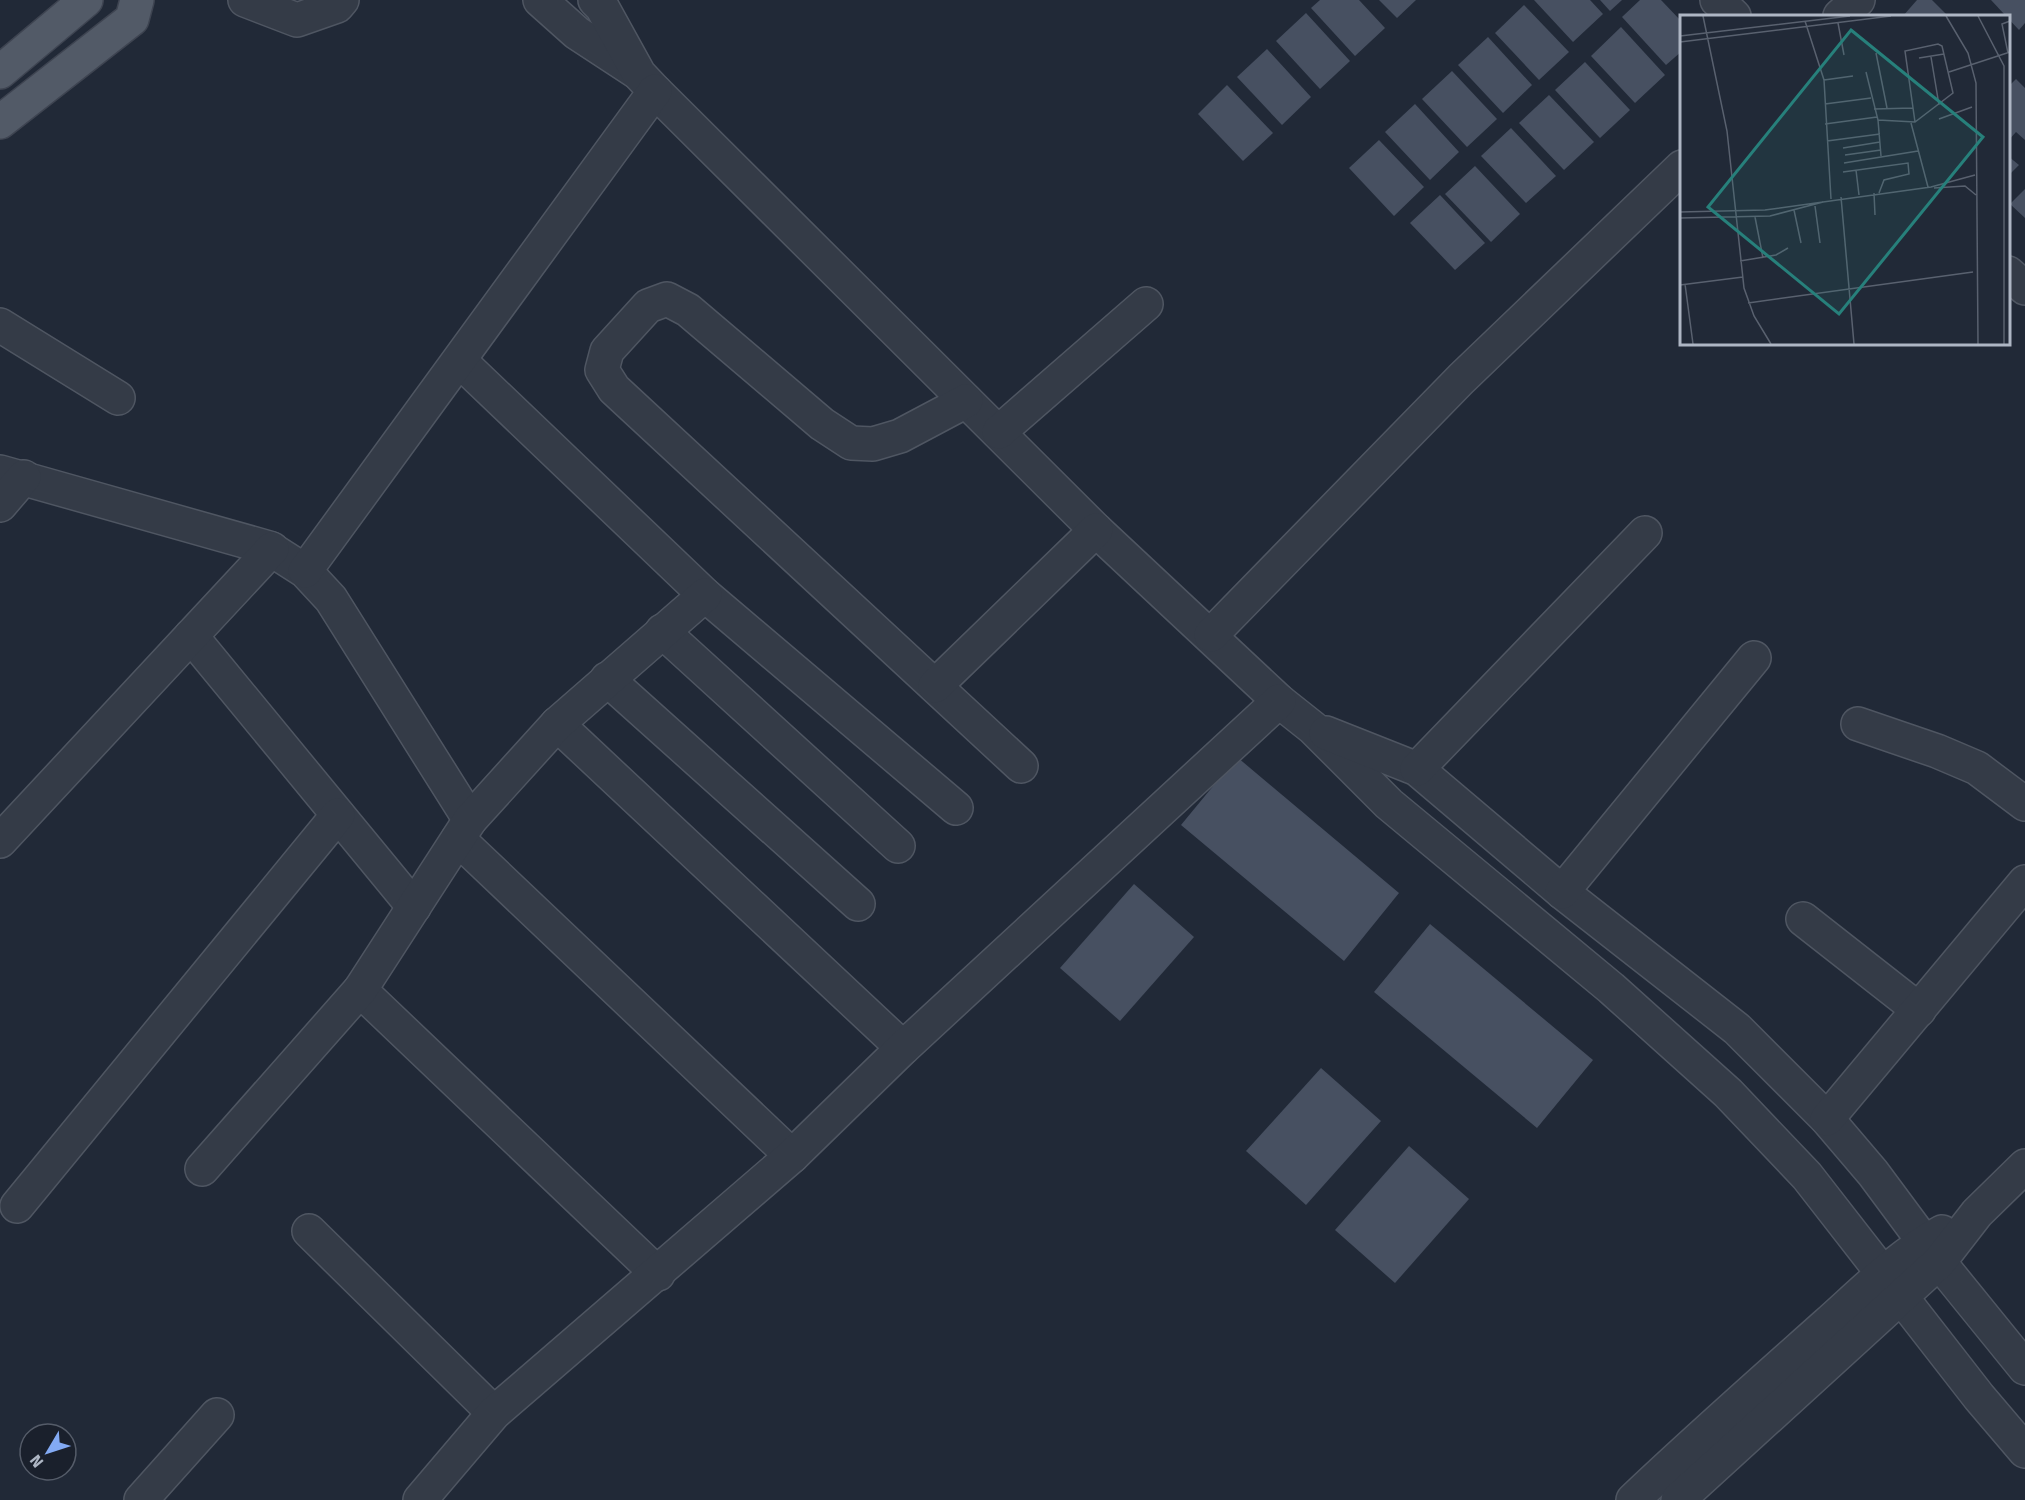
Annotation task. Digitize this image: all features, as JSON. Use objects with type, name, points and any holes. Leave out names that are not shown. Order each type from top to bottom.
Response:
[{"type":"main road","points":[[0,72],[86,0]]},
{"type":"main road","points":[[0,122],[132,19],[137,0]]},
{"type":"street","points":[[245,0],[297,20],[338,6],[342,0]]},
{"type":"street","points":[[540,0],[577,33],[647,82],[1096,530],[1279,701],[1313,728],[1389,804],[1611,988],[1728,1093],[1807,1176],[2025,1451]]},
{"type":"street","points":[[595,0],[602,7],[647,82]]},
{"type":"street","points":[[1717,0],[1733,15]]},
{"type":"street","points":[[1841,15],[1858,0]]},
{"type":"street","points":[[305,571],[460,362],[647,82]]},
{"type":"street","points":[[1211,636],[1461,379],[1680,169]]},
{"type":"street","points":[[2010,275],[2025,288]]},
{"type":"street","points":[[966,401],[900,436],[873,444],[850,442],[822,424],[688,310],[667,298],[648,306],[607,351],[602,370],[614,388],[1021,766]]},
{"type":"street","points":[[999,432],[1146,304]]},
{"type":"street","points":[[0,325],[118,398]]},
{"type":"street","points":[[460,362],[705,595],[956,808]]},
{"type":"street","points":[[0,505],[12,475],[272,549],[305,571],[331,599],[464,830],[792,1156]]},
{"type":"street","points":[[935,686],[1096,530]]},
{"type":"street","points":[[1417,770],[1645,533]]},
{"type":"street","points":[[0,841],[272,549]]},
{"type":"street","points":[[202,1168],[360,990],[464,830],[557,724],[705,595]]},
{"type":"street","points":[[662,631],[898,846]]},
{"type":"street","points":[[191,636],[414,907]]},
{"type":"street","points":[[1562,892],[1754,658]]},
{"type":"street","points":[[607,679],[858,904]]},
{"type":"street","points":[[420,1500],[494,1413],[658,1274],[792,1156],[903,1048],[1279,701]]},
{"type":"street","points":[[557,724],[903,1048]]},
{"type":"street","points":[[1858,724],[1937,751],[1977,768],[2025,804]]},
{"type":"street","points":[[1313,728],[1417,770],[1562,892],[1737,1029],[1827,1119],[1873,1173],[1931,1252],[2025,1368]]},
{"type":"street","points":[[17,1206],[338,815]]},
{"type":"street","points":[[1827,1119],[2025,882]]},
{"type":"street","points":[[1803,919],[1919,1010]]},
{"type":"street","points":[[360,990],[658,1274]]},
{"type":"street","points":[[1633,1500],[1699,1437],[1892,1286],[1977,1213],[2025,1166]]},
{"type":"street","points":[[309,1231],[494,1413]]},
{"type":"street","points":[[1678,1500],[1892,1286]]},
{"type":"street","points":[[141,1500],[218,1415]]},
{"type":"building","points":[[1320,0],[1359,0],[1385,28],[1355,56],[1311,8]]},
{"type":"building","points":[[1379,0],[1416,0],[1397,18]]},
{"type":"building","points":[[1534,0],[1590,0],[1603,14],[1573,42]]},
{"type":"building","points":[[1600,0],[1622,0],[1610,11]]},
{"type":"building","points":[[1640,0],[1661,0],[1680,20],[1680,53],[1666,65],[1622,17]]},
{"type":"building","points":[[1917,0],[1932,0],[1947,15],[1904,15]]},
{"type":"building","points":[[1991,0],[2025,0],[2025,23],[2019,30],[2010,20],[2010,15],[2005,15]]},
{"type":"building","points":[[1524,5],[1569,52],[1539,80],[1495,33]]},
{"type":"building","points":[[1306,13],[1350,61],[1320,89],[1276,41]]},
{"type":"building","points":[[1621,27],[1665,75],[1635,103],[1591,56]]},
{"type":"building","points":[[1488,37],[1532,85],[1503,113],[1458,65]]},
{"type":"building","points":[[1267,49],[1311,97],[1282,125],[1237,77]]},
{"type":"building","points":[[1585,62],[1630,110],[1600,138],[1555,90]]},
{"type":"building","points":[[1452,71],[1497,119],[1467,147],[1422,99]]},
{"type":"building","points":[[2016,79],[2025,88],[2025,140],[2016,132],[2010,139],[2010,85]]},
{"type":"building","points":[[1227,85],[1273,133],[1243,161],[1198,114]]},
{"type":"building","points":[[1549,95],[1594,142],[1564,170],[1519,123]]},
{"type":"building","points":[[1415,104],[1459,152],[1430,180],[1385,132]]},
{"type":"building","points":[[1511,128],[1556,176],[1526,203],[1481,156]]},
{"type":"building","points":[[1379,140],[1424,187],[1394,216],[1349,168]]},
{"type":"building","points":[[2010,158],[2019,165],[2010,174]]},
{"type":"building","points":[[1475,166],[1520,214],[1491,242],[1445,194]]},
{"type":"building","points":[[2025,189],[2025,218],[2010,204]]},
{"type":"building","points":[[1440,195],[1485,243],[1455,270],[1410,223]]},
{"type":"building","points":[[1237,757],[1399,893],[1344,961],[1181,825]]},
{"type":"building","points":[[1134,884],[1194,937],[1120,1021],[1060,968]]},
{"type":"building","points":[[1430,924],[1593,1060],[1537,1128],[1374,992]]},
{"type":"building","points":[[1321,1068],[1381,1121],[1306,1205],[1246,1151]]},
{"type":"building","points":[[1409,1146],[1469,1199],[1395,1283],[1335,1230]]}]
